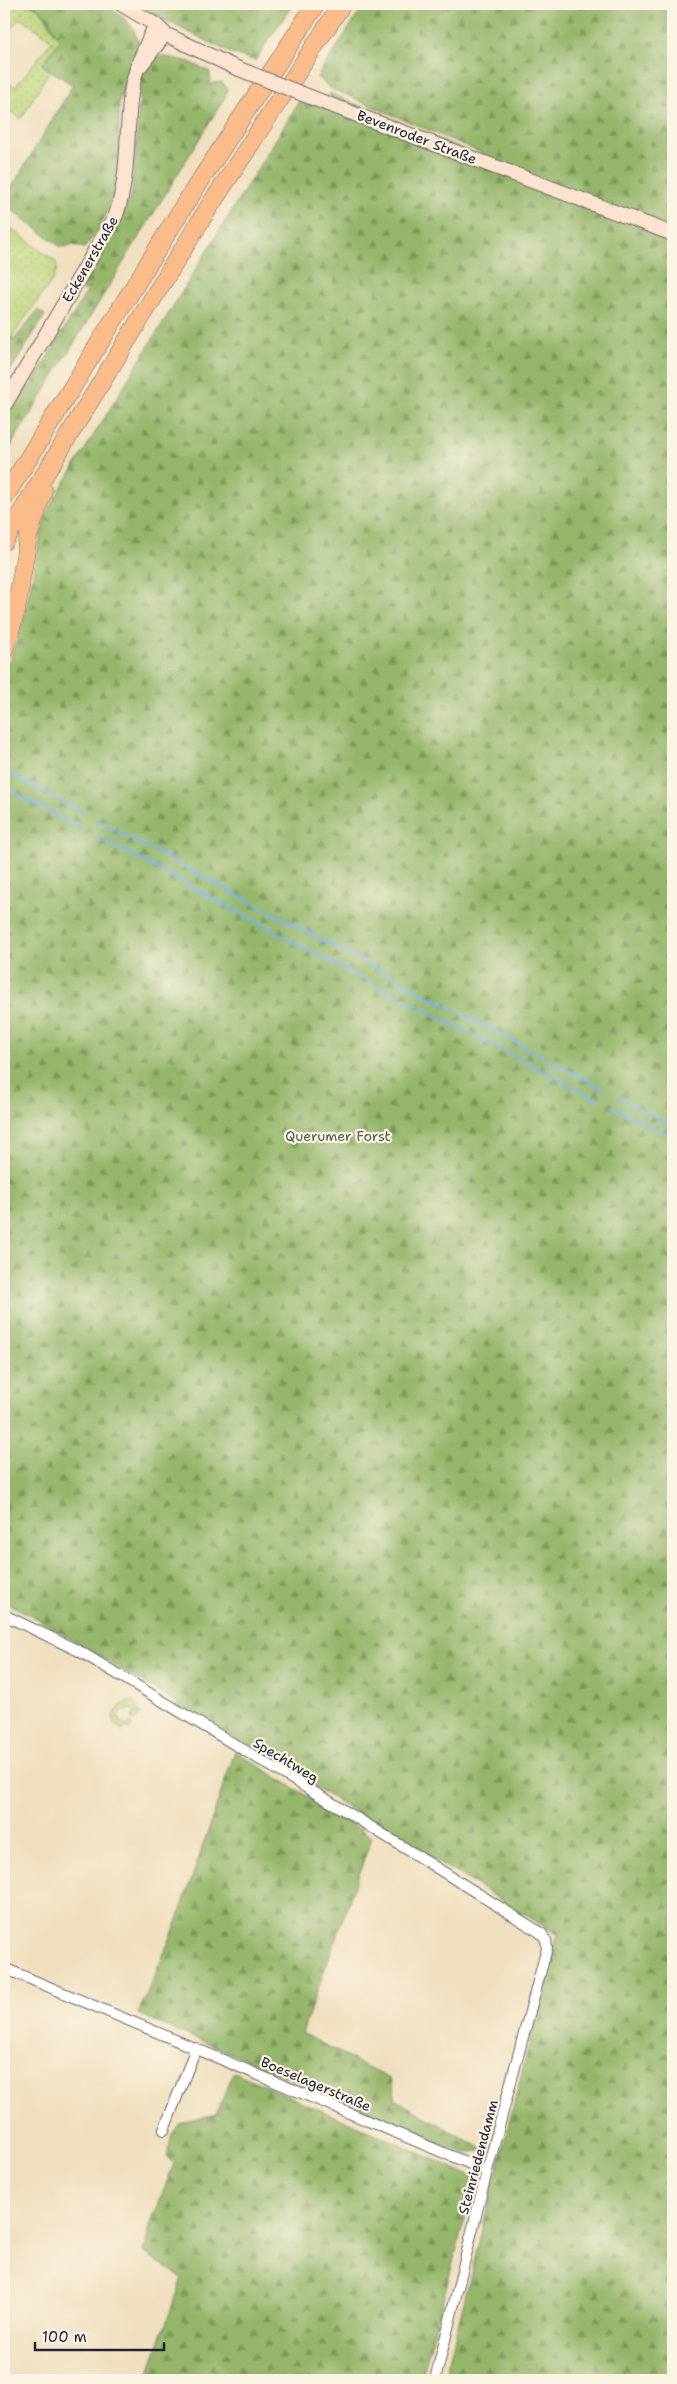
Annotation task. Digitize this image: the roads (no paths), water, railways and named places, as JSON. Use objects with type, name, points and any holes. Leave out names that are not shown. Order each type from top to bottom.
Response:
[{"type":"highway","points":[[4,498],[185,204],[316,4]]},
{"type":"highway","points":[[4,541],[58,450],[204,216],[342,4]]},
{"type":"highway","points":[[4,650],[16,611],[28,537],[58,450]]},
{"type":"main road","points":[[109,4],[158,30]]},
{"type":"main road","points":[[121,4],[158,30]]},
{"type":"main road","name":"Bevenroder Straße","points":[[158,30],[234,67],[673,234]]},
{"type":"main road","name":"Eckenerstraße","points":[[4,406],[116,215],[126,179],[130,99],[139,68],[155,50],[158,30]]},
{"type":"street","name":"Spechtweg","points":[[4,1615],[95,1661],[386,1837],[541,1933],[546,1940]]},
{"type":"street","name":"Steinriedendamm","points":[[435,2380],[487,2171],[545,1956],[546,1940]]},
{"type":"street","name":"Boeselagerstraße","points":[[4,1968],[487,2171]]},
{"type":"street","points":[[164,2130],[196,2048]]},
{"type":"waterway","points":[[4,770],[83,813]]},
{"type":"waterway","points":[[4,787],[82,829]]},
{"type":"waterway","points":[[98,821],[603,1089]]},
{"type":"waterway","points":[[97,836],[337,965],[597,1099]]},
{"type":"waterway","points":[[620,1098],[673,1126]]},
{"type":"waterway","points":[[613,1107],[673,1137]]},
{"type":"park label","name":"Querumer Forst","points":[[338,1136]]}]
